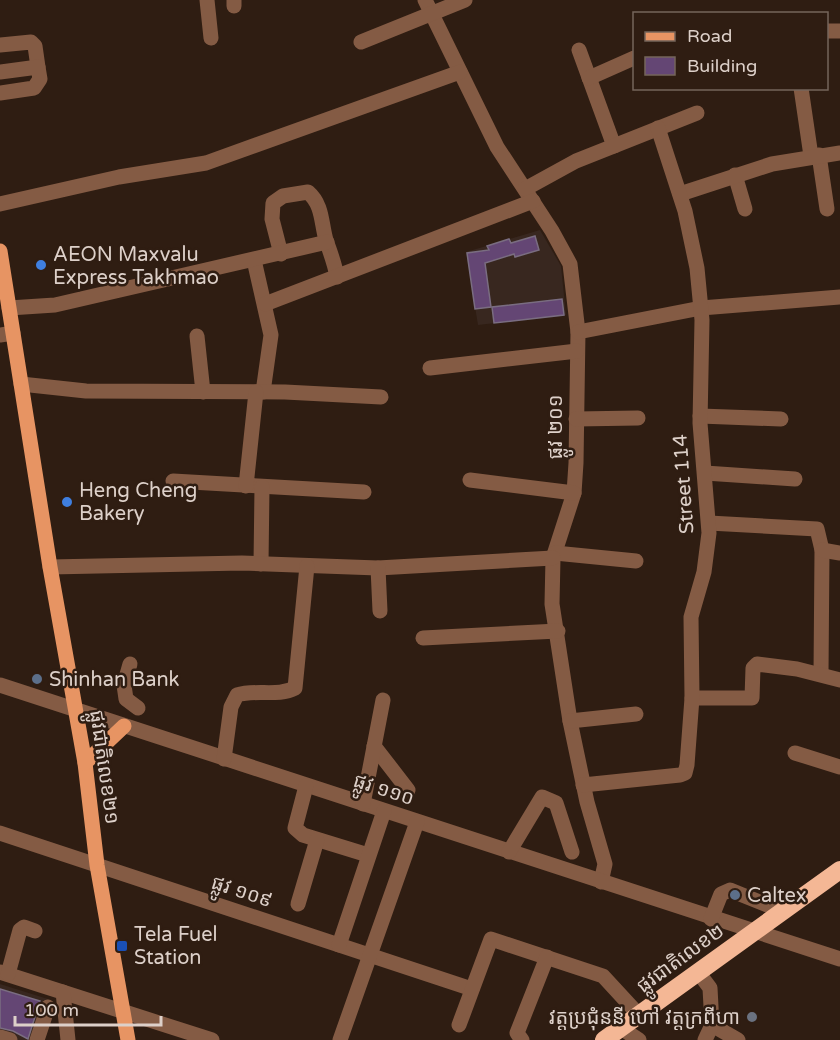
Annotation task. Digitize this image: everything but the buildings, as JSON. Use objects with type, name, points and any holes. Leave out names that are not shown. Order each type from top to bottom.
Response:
[{"type":"highway","name":"ផ្លូវជាតិលេខ២","points":[[604,1040],[840,870]]},
{"type":"main road","name":"ផ្លូវជាតិលេខ២១","points":[[0,251],[9,308],[6,334],[21,384],[50,567],[85,763],[97,865],[128,1040]]},
{"type":"main road","points":[[85,763],[128,727]]},
{"type":"street","points":[[207,0],[211,38]]},
{"type":"street","points":[[361,42],[428,7],[465,0]]},
{"type":"street","name":"ផ្លូវ ២០១","points":[[428,7],[497,147],[570,264],[578,332],[574,493],[554,555],[552,604],[558,631],[570,721],[583,785],[605,864],[601,882]]},
{"type":"street","points":[[0,45],[31,42],[35,46],[40,79],[34,88],[0,93]]},
{"type":"street","points":[[579,50],[614,146]]},
{"type":"street","points":[[589,78],[633,58]]},
{"type":"street","points":[[0,72],[38,67]]},
{"type":"street","points":[[0,204],[150,171],[206,163],[460,72]]},
{"type":"street","points":[[801,90],[827,209]]},
{"type":"street","points":[[265,304],[337,277],[529,195],[576,161],[697,113]]},
{"type":"street","name":"Street 114","points":[[583,785],[685,773],[692,698],[691,617],[704,572],[709,523],[700,416],[701,308],[692,242],[680,194],[658,128]]},
{"type":"street","points":[[680,194],[772,164],[840,153]]},
{"type":"street","points":[[735,175],[745,209]]},
{"type":"street","points":[[280,254],[272,210],[273,203],[283,196],[308,192],[316,198],[337,277]]},
{"type":"street","points":[[9,308],[55,305],[327,242]]},
{"type":"street","points":[[246,486],[271,335],[254,260]]},
{"type":"street","points":[[578,332],[701,308],[840,297]]},
{"type":"street","points":[[197,336],[203,392]]},
{"type":"street","points":[[430,368],[577,351]]},
{"type":"street","points":[[21,384],[86,391],[260,392],[381,397]]},
{"type":"street","points":[[700,416],[781,419]]},
{"type":"street","points":[[576,419],[638,418]]},
{"type":"street","points":[[705,473],[795,479]]},
{"type":"street","points":[[470,480],[574,493]]},
{"type":"street","points":[[173,481],[262,488],[364,492]]},
{"type":"street","points":[[261,564],[262,488]]},
{"type":"street","points":[[709,523],[817,529],[822,550],[821,674]]},
{"type":"street","points":[[822,550],[840,553]]},
{"type":"street","points":[[50,567],[261,564],[378,568],[554,555],[636,561]]},
{"type":"street","points":[[224,759],[231,707],[237,695],[249,691],[279,692],[295,688],[307,566]]},
{"type":"street","points":[[378,568],[380,611]]},
{"type":"street","points":[[423,639],[558,631]]},
{"type":"street","points":[[128,727],[140,701],[126,699],[124,685],[130,664]]},
{"type":"street","points":[[692,698],[752,698],[753,668],[757,664],[821,674],[840,681]]},
{"type":"street","name":"ផ្លូវ ១១០","points":[[0,685],[711,919],[840,959]]},
{"type":"street","points":[[363,804],[383,700]]},
{"type":"street","points":[[570,721],[636,714]]},
{"type":"street","points":[[374,746],[408,790]]},
{"type":"street","points":[[795,753],[840,767]]},
{"type":"street","points":[[306,786],[295,828],[303,835],[316,840],[368,855]]},
{"type":"street","points":[[509,852],[542,797],[556,803],[572,852]]},
{"type":"street","points":[[339,945],[384,811]]},
{"type":"street","points":[[340,1040],[417,822]]},
{"type":"street","name":"ផ្លូវ ១០៩","points":[[0,833],[472,989]]},
{"type":"street","points":[[298,904],[316,840]]},
{"type":"street","points":[[711,919],[722,894],[730,890],[782,911]]},
{"type":"street","points":[[35,931],[24,927],[20,930],[4,973],[212,1040]]},
{"type":"street","points":[[459,1025],[491,939],[603,976],[639,1016]]},
{"type":"street","points":[[522,1040],[517,1033],[547,957]]},
{"type":"street","points":[[698,972],[710,988],[712,1025],[705,1040]]},
{"type":"street","points":[[63,992],[68,1040]]},
{"type":"street","points":[[36,1040],[48,1006]]},
{"type":"street","points":[[712,1025],[738,1040]]},
{"type":"street","points":[[621,1028],[639,1040]]},
{"type":"street","points":[[0,1037],[10,1040]]},
{"type":"shaded area","points":[[540,230],[561,266],[566,315],[478,325],[466,252]]},
{"type":"shaded area","points":[[0,984],[51,1000],[38,1040],[0,1040]]},
{"type":"place","name":"AEON Maxvalu Express Takhmao","points":[[41,265]]},
{"type":"place","name":"Heng Cheng Bakery","points":[[67,502]]},
{"type":"place","name":"Shinhan Bank","points":[[37,679]]},
{"type":"place","name":"Caltex","points":[[735,895]]},
{"type":"place","name":"Tela Fuel Station","points":[[122,946]]},
{"type":"place","name":"វត្តប្រជុំននី ហៅ វត្តក្រពីហា","points":[[752,1017]]}]
